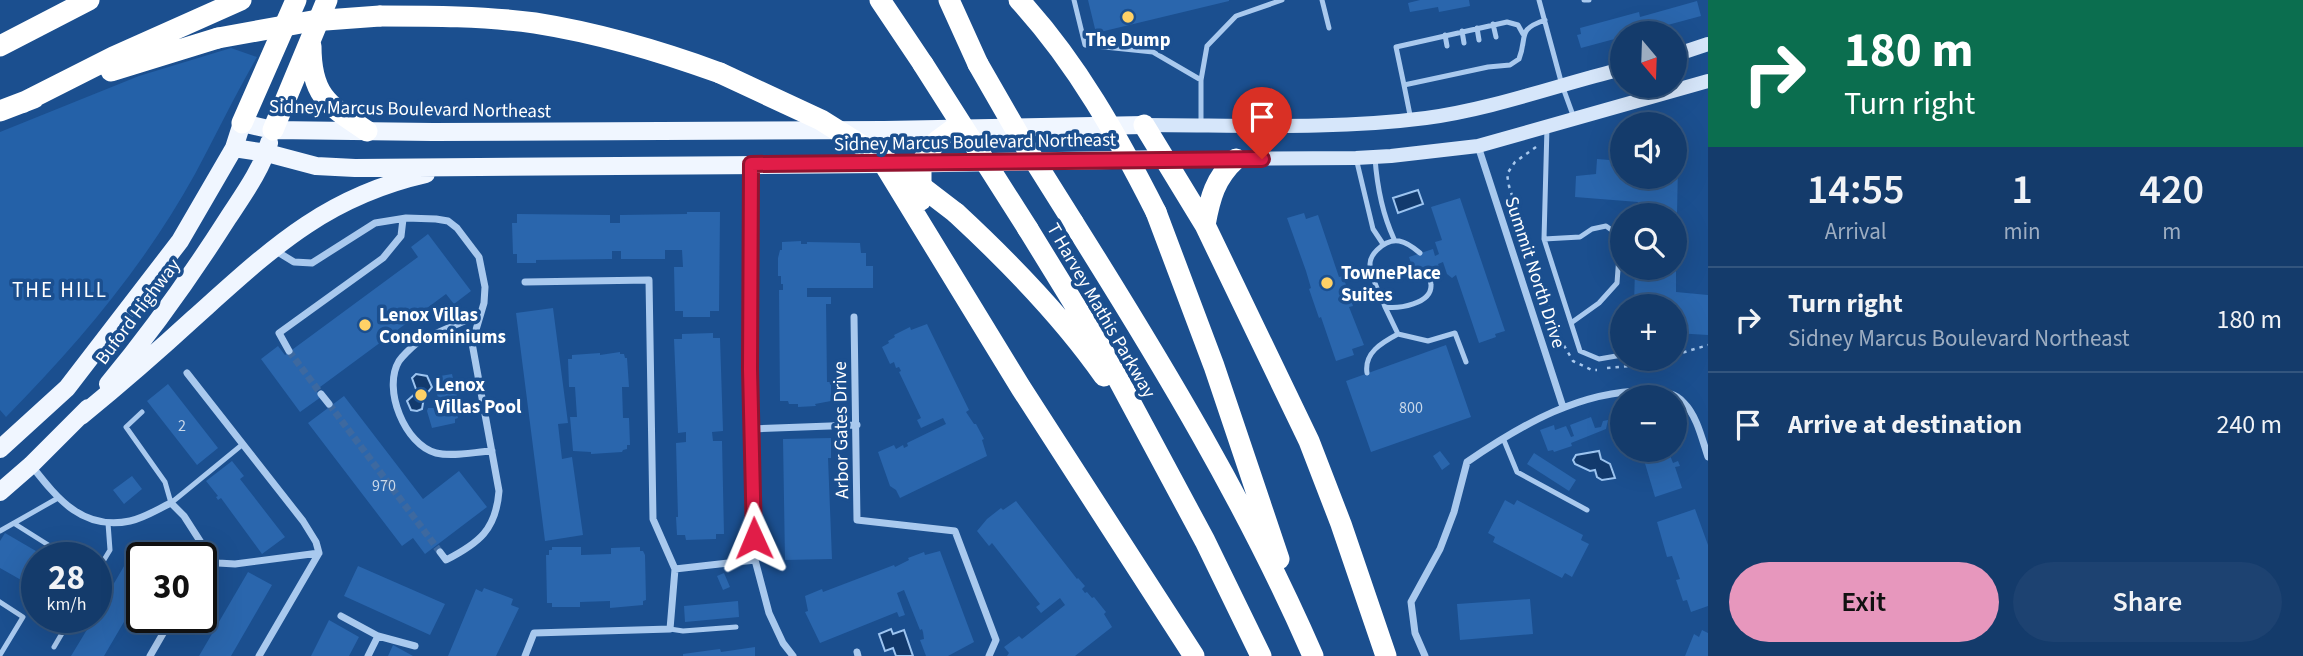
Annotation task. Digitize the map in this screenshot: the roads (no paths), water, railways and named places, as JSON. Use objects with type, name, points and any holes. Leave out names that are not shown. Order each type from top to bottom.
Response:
[{"type":"highway","points":[[0,46],[89,0]]},
{"type":"highway","points":[[242,123],[296,0]]},
{"type":"highway","points":[[273,130],[327,0]]},
{"type":"highway","name":"T Harvey Mathis Parkway","points":[[880,0],[1028,229],[1103,351],[1261,656]]},
{"type":"highway","name":"T Harvey Mathis Parkway","points":[[949,0],[978,64],[1013,125],[1130,313],[1210,449],[1311,652]]},
{"type":"highway","points":[[1019,0],[1082,80],[1122,145],[1156,212],[1214,366],[1311,652]]},
{"type":"highway","points":[[22,103],[113,57],[235,3]]},
{"type":"highway","points":[[0,111],[120,68],[218,38],[312,22],[380,16],[472,18],[534,23],[639,46],[720,73],[821,120],[896,167],[956,213],[1027,282],[1070,330],[1154,446]]},
{"type":"highway","points":[[311,40],[311,69],[318,90],[332,108],[367,131]]},
{"type":"highway","points":[[1144,125],[1205,225],[1313,450],[1386,656]]},
{"type":"highway","points":[[921,226],[921,163],[936,142],[955,128]]},
{"type":"highway","points":[[1205,225],[1214,185],[1236,159]]},
{"type":"highway","points":[[884,164],[1021,388],[1194,656]]},
{"type":"main road","points":[[1687,51],[1708,44]]},
{"type":"main road","name":"Sidney Marcus Boulevard Northeast","points":[[242,123],[273,130],[367,131],[1348,124],[1411,120],[1465,111],[1610,72]]},
{"type":"main road","name":"Sidney Marcus Boulevard Northeast","points":[[234,148],[267,153],[316,166],[355,168],[1356,158],[1478,146],[1708,81]]},
{"type":"main road","name":"Buford Highway","points":[[3,443],[67,388],[120,322],[180,241],[234,148],[242,123]]},
{"type":"main road","name":"Buford Highway","points":[[0,492],[81,416],[145,340],[193,273],[267,153],[273,130]]},
{"type":"main road","points":[[81,416],[139,369],[272,248],[317,216],[360,194],[396,181],[463,166]]},
{"type":"street","name":"Summit North Drive","points":[[1478,146],[1563,407]]},
{"type":"street","points":[[751,164],[751,429],[755,560],[769,613],[793,656]]},
{"type":"street","points":[[272,248],[294,262],[312,263],[375,223],[403,219],[448,221],[464,236],[479,257],[485,287],[472,343],[476,377],[499,491],[495,518],[489,528],[460,553],[446,560],[440,552]]},
{"type":"street","points":[[289,351],[279,332],[383,258],[401,236],[403,219]]},
{"type":"street","points":[[525,282],[649,280],[653,519],[675,569],[670,629],[534,633],[525,656]]},
{"type":"street","points":[[480,314],[419,341],[399,361],[394,374],[393,392],[396,408],[410,432],[419,443],[435,453],[492,452]]},
{"type":"street","name":"Arbor Gates Drive","points":[[854,317],[857,520],[955,531],[996,640],[989,656]]},
{"type":"street","points":[[187,373],[303,522],[316,542],[319,553],[258,656]]},
{"type":"street","points":[[1425,656],[1415,633],[1411,602],[1440,549],[1454,512],[1467,462],[1503,438],[1563,407],[1633,391],[1669,392],[1684,402],[1693,416],[1708,457]]},
{"type":"street","points":[[321,394],[329,404]]},
{"type":"street","points":[[751,429],[857,425]]},
{"type":"street","points":[[31,465],[71,510],[108,523],[132,520],[171,503],[184,516],[201,542]]},
{"type":"street","points":[[217,562],[235,564],[319,553]]},
{"type":"street","points":[[675,569],[755,560]]},
{"type":"street","points":[[341,616],[378,636],[415,646]]},
{"type":"street","points":[[150,656],[163,633]]},
{"type":"street","points":[[368,656],[378,636]]},
{"type":"lane","points":[[1074,0],[1085,45],[1153,52],[1201,80]]},
{"type":"lane","points":[[1201,125],[1201,80],[1207,46],[1237,16],[1282,0]]},
{"type":"lane","points":[[1322,0],[1329,28]]},
{"type":"lane","points":[[1539,0],[1574,119]]},
{"type":"lane","points":[[1404,85],[1468,71],[1484,64],[1510,65],[1519,59],[1523,34],[1529,26],[1545,20]]},
{"type":"lane","points":[[1411,120],[1396,47],[1507,22],[1518,25],[1523,34]]},
{"type":"lane","points":[[1493,24],[1496,37]]},
{"type":"lane","points":[[1477,28],[1479,40]]},
{"type":"lane","points":[[1462,32],[1464,43]]},
{"type":"lane","points":[[1445,35],[1447,46]]},
{"type":"lane","points":[[1429,38],[1431,48]]},
{"type":"lane","points":[[1499,58],[1501,65]]},
{"type":"lane","points":[[1467,63],[1468,71]]},
{"type":"lane","points":[[1451,66],[1452,74]]},
{"type":"lane","points":[[1435,69],[1437,77]]},
{"type":"lane","points":[[1547,127],[1544,239],[1580,351],[1598,359],[1610,357]]},
{"type":"lane","points":[[1375,157],[1377,187],[1394,239]]},
{"type":"lane","points":[[1356,158],[1373,229],[1383,244]]},
{"type":"lane","points":[[1544,239],[1580,237],[1592,229],[1606,226],[1617,234],[1620,242],[1617,283],[1599,303],[1570,323]]},
{"type":"lane","points":[[1398,334],[1370,265],[1373,254],[1383,244],[1394,239],[1404,241],[1420,253]]},
{"type":"lane","points":[[1385,307],[1396,309],[1429,295],[1432,287],[1428,274]]},
{"type":"lane","points":[[1367,373],[1365,364],[1373,350],[1398,334],[1428,341],[1455,333],[1466,362]]},
{"type":"lane","points":[[142,412],[126,427],[165,482],[171,503],[243,444]]},
{"type":"lane","points":[[1503,438],[1517,472],[1587,510]]},
{"type":"lane","points":[[0,531],[58,498]]},
{"type":"lane","points":[[108,523],[109,542]]},
{"type":"lane","points":[[15,524],[44,542]]},
{"type":"lane","points":[[0,602],[23,617],[0,655]]},
{"type":"lane","points":[[670,629],[683,631],[736,627]]},
{"type":"lane","points":[[54,647],[62,633]]},
{"type":"tunnel","points":[[289,351],[321,394]]},
{"type":"tunnel","points":[[329,404],[440,552]]},
{"type":"place","name":"The Dump","points":[[1128,17]]},
{"type":"place","name":"TownePlace Suites","points":[[1327,283]]},
{"type":"place","name":"Lenox Villas Condominiums","points":[[365,325]]},
{"type":"place","name":"Lenox Villas Pool","points":[[421,395]]},
{"type":"district","name":"THE HILL","points":[[60,290]]}]
